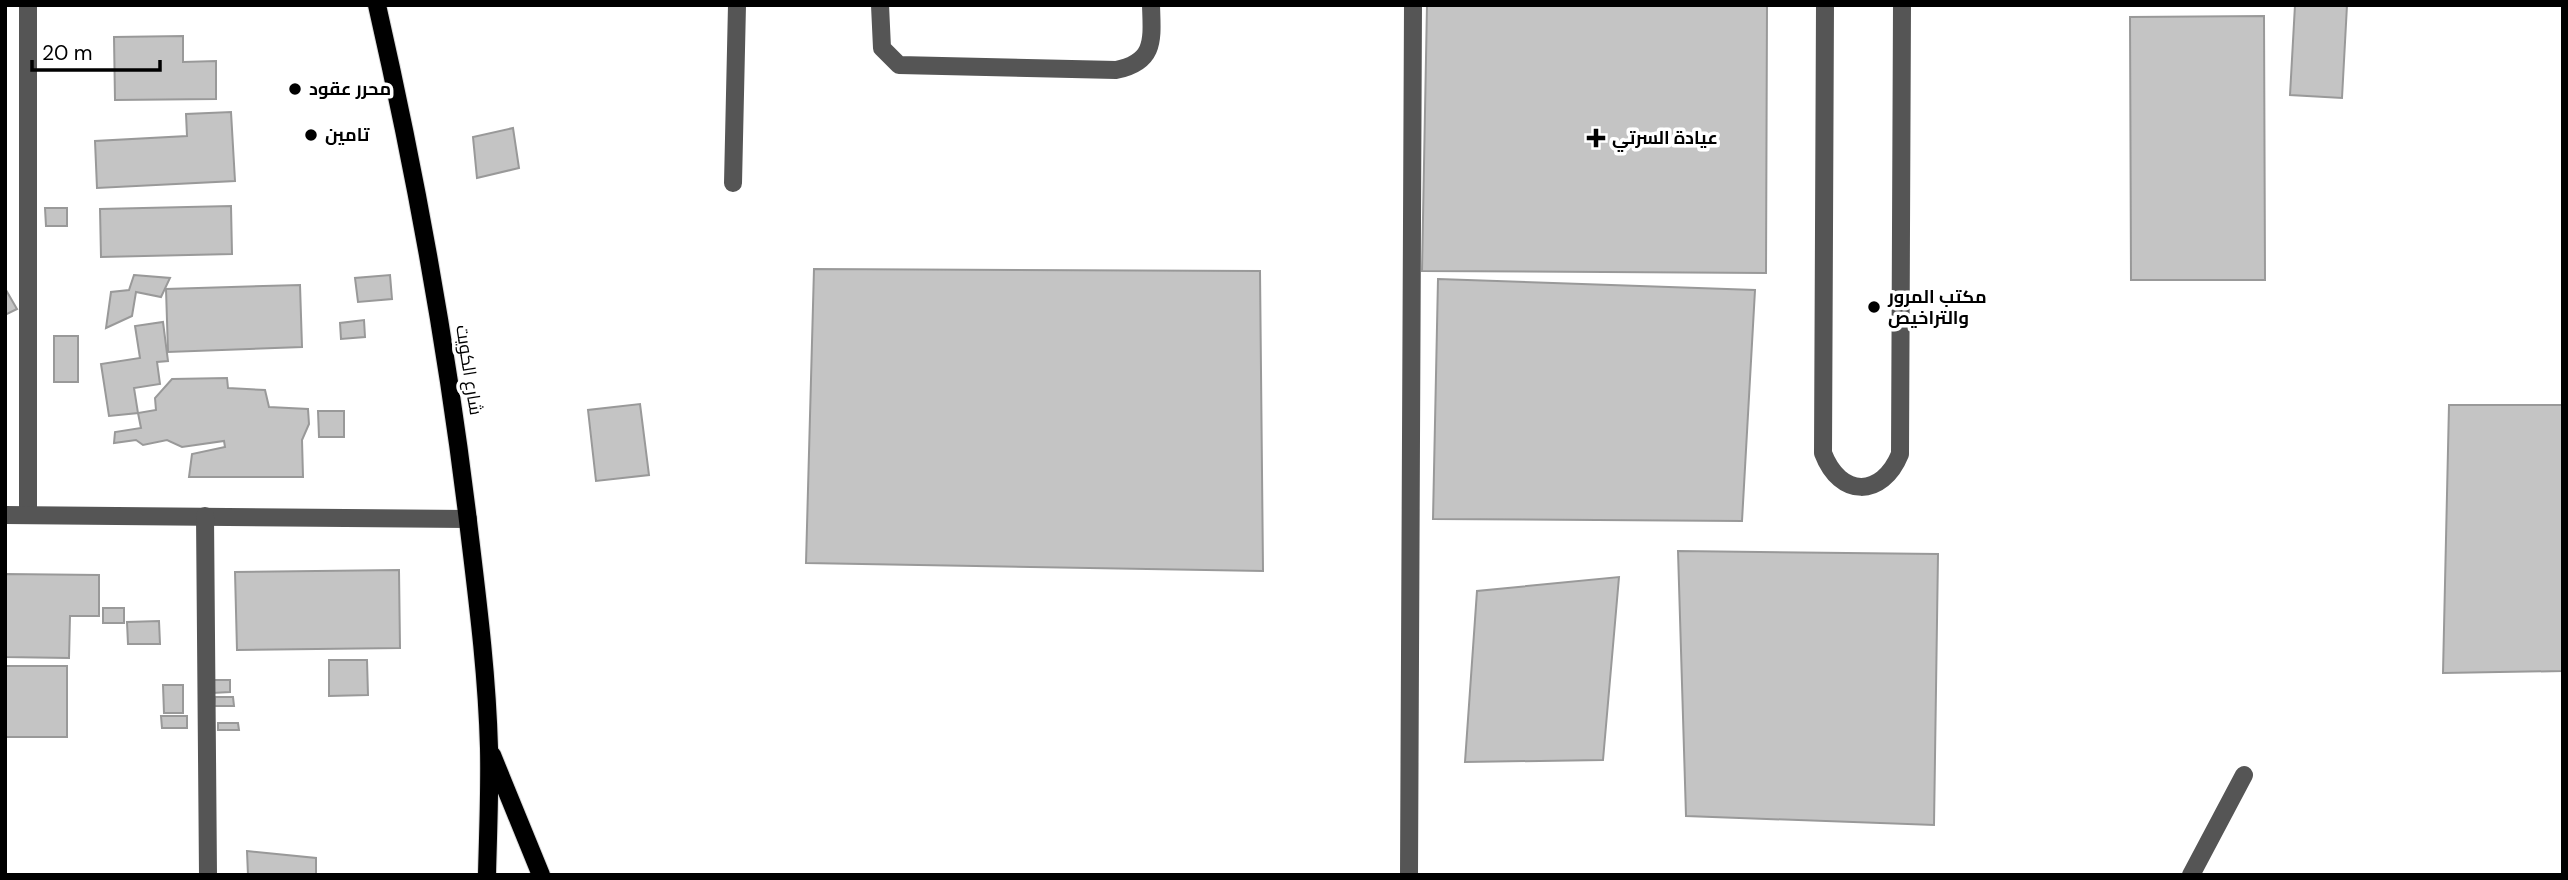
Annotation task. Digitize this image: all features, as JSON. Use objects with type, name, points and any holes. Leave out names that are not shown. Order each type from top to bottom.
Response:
[{"type":"main road","name":"شارع الكويت","points":[[377,5],[404,124],[434,278],[468,519],[489,746],[487,875]]},
{"type":"main road","name":"شارع الكويت","points":[[489,746],[541,875]]},
{"type":"street","points":[[28,5],[29,515]]},
{"type":"street","points":[[733,183],[737,5]]},
{"type":"street","points":[[880,5],[883,48],[899,65],[1116,70],[1130,67],[1143,59],[1149,50],[1152,37],[1151,5]]},
{"type":"street","points":[[1409,875],[1413,5]]},
{"type":"street","points":[[1825,5],[1822,453],[1829,471],[1843,484],[1861,488],[1879,483],[1893,471],[1900,454],[1902,5]]},
{"type":"street","points":[[5,515],[468,519]]},
{"type":"street","points":[[205,516],[208,875]]},
{"type":"street","points":[[2191,875],[2244,775]]},
{"type":"building","name":"عيادة السرتي","points":[[1427,5],[1767,5],[1766,273],[1422,271]]},
{"type":"building","points":[[2295,5],[2347,5],[2342,98],[2290,95]]},
{"type":"building","points":[[2264,16],[2265,280],[2131,280],[2130,17]]},
{"type":"building","points":[[183,36],[183,62],[216,61],[216,99],[115,100],[114,37]]},
{"type":"building","points":[[231,112],[235,181],[97,188],[95,141],[187,136],[186,114]]},
{"type":"building","points":[[513,128],[519,168],[477,178],[473,137]]},
{"type":"building","points":[[231,206],[232,254],[101,257],[100,209]]},
{"type":"building","points":[[45,208],[67,208],[67,226],[46,226]]},
{"type":"building","points":[[814,269],[1260,271],[1263,571],[806,563]]},
{"type":"building","points":[[134,275],[170,278],[161,297],[136,292],[132,316],[106,328],[111,292],[129,290]]},
{"type":"building","points":[[390,275],[392,299],[358,302],[355,278]]},
{"type":"building","points":[[1438,279],[1755,290],[1742,521],[1433,519]]},
{"type":"building","points":[[300,285],[302,347],[168,352],[166,289]]},
{"type":"building","points":[[5,291],[17,309],[5,315]]},
{"type":"building","points":[[364,320],[365,337],[341,339],[340,323]]},
{"type":"building","points":[[163,322],[168,361],[157,362],[160,384],[134,388],[138,413],[109,416],[101,364],[140,358],[135,326]]},
{"type":"building","points":[[54,336],[78,336],[78,382],[54,382]]},
{"type":"building","points":[[227,378],[228,388],[265,390],[269,407],[308,409],[309,424],[302,440],[303,477],[189,477],[192,454],[225,447],[224,441],[182,447],[167,440],[143,445],[136,440],[114,443],[115,432],[141,428],[138,413],[156,410],[155,398],[172,379]]},
{"type":"building","points":[[640,404],[649,475],[596,481],[588,410]]},
{"type":"building","points":[[2449,405],[2563,405],[2563,671],[2443,673]]},
{"type":"building","points":[[318,411],[344,411],[344,437],[319,437]]},
{"type":"building","points":[[1678,551],[1938,554],[1934,825],[1686,816]]},
{"type":"building","points":[[399,570],[400,648],[237,650],[235,572]]},
{"type":"building","points":[[5,574],[99,575],[99,616],[70,616],[69,658],[5,657]]},
{"type":"building","points":[[1619,577],[1603,760],[1465,762],[1477,591]]},
{"type":"building","points":[[103,608],[124,608],[124,623],[103,623]]},
{"type":"building","points":[[159,621],[160,644],[128,644],[127,622]]},
{"type":"building","points":[[329,660],[367,660],[368,695],[329,696]]},
{"type":"building","points":[[5,666],[67,666],[67,737],[5,737]]},
{"type":"building","points":[[212,680],[230,680],[230,692],[212,693]]},
{"type":"building","points":[[163,685],[183,685],[183,713],[164,713]]},
{"type":"building","points":[[215,697],[233,697],[234,706],[214,706]]},
{"type":"building","points":[[161,716],[187,716],[187,728],[162,728]]},
{"type":"building","points":[[218,723],[238,723],[239,730],[218,730]]},
{"type":"building","points":[[247,851],[316,858],[316,875],[248,875]]},
{"type":"place","name":"محرر عقود","points":[[295,89]]},
{"type":"place","name":"تامين","points":[[311,135]]},
{"type":"place","name":"عيادة السرتي","points":[[1596,138]]},
{"type":"place","name":"مكتب المرور والتراخيص","points":[[1874,307]]}]
